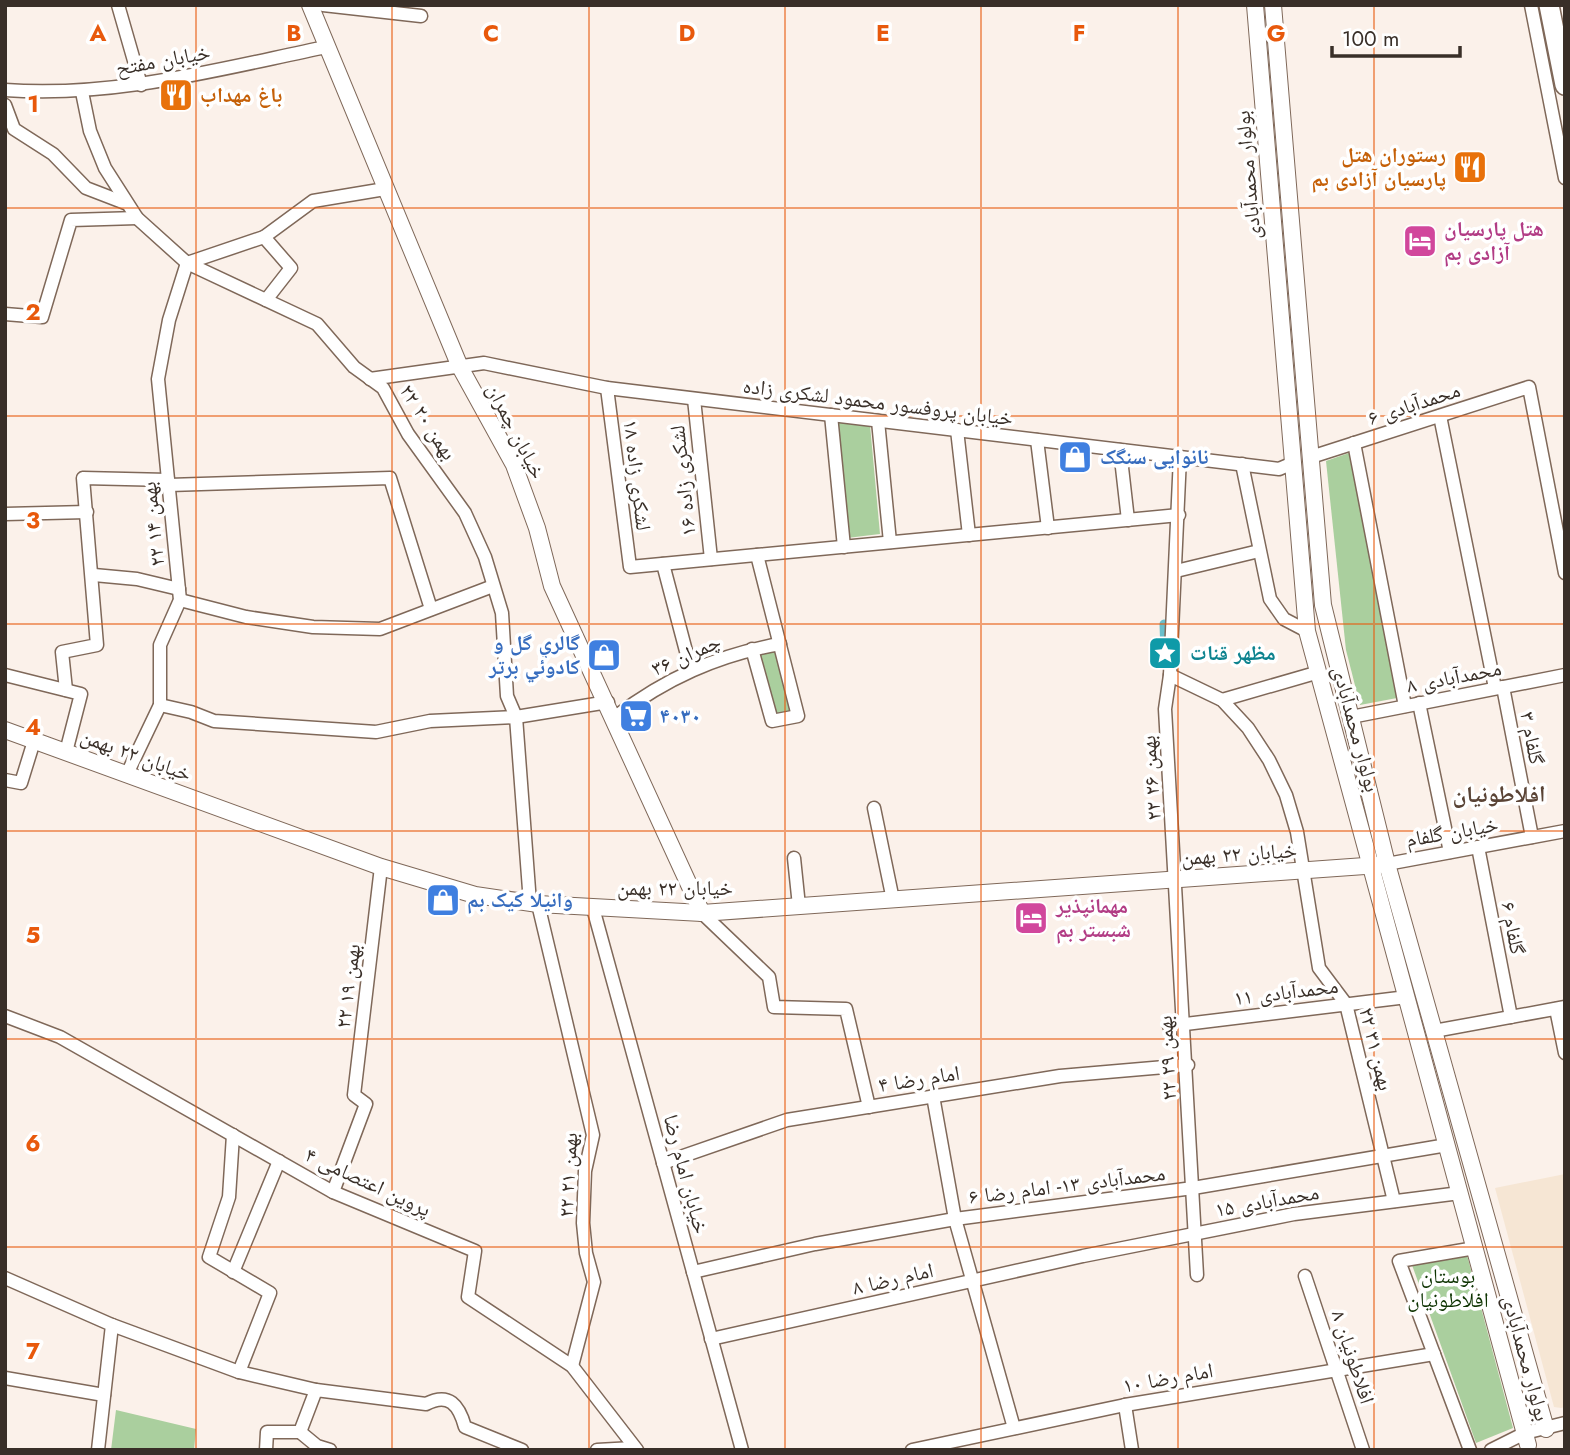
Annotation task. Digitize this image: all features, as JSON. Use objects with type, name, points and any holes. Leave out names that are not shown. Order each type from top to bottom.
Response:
[{"type":"highway","points":[[1549,5],[1565,85]]},
{"type":"main road","name":"خیابان چمران","points":[[310,5],[460,367],[514,465],[537,528],[552,586],[702,913]]},
{"type":"main road","name":"بولوار محمدآبادی","points":[[1255,5],[1307,631],[1379,865],[1434,1031],[1546,1429]]},
{"type":"main road","name":"بولوار محمدآبادی","points":[[1273,5],[1323,605],[1351,717],[1407,997],[1475,1248],[1523,1443]]},
{"type":"main road","points":[[1293,463],[1311,457]]},
{"type":"main road","name":"خیابان ۲۲ بهمن","points":[[5,730],[382,867],[475,895],[534,904],[702,913],[1379,865]]},
{"type":"main road","points":[[1482,1276],[1502,1272]]},
{"type":"street","points":[[118,5],[141,85]]},
{"type":"street","points":[[323,5],[421,16]]},
{"type":"street","points":[[1531,5],[1565,178]]},
{"type":"street","name":"خیابان مفتح","points":[[5,90],[82,92],[141,85],[326,47]]},
{"type":"street","name":"۲۲ بهمن ۲۰","points":[[82,92],[95,144],[105,169],[137,218],[187,263],[317,324],[354,367],[383,388],[408,434],[465,513],[502,613],[507,696],[516,717],[534,904]]},
{"type":"street","points":[[5,105],[14,129],[53,154],[86,188],[125,203]]},
{"type":"street","points":[[187,263],[264,237],[313,201],[385,189]]},
{"type":"street","points":[[5,314],[42,317],[71,220],[137,218]]},
{"type":"street","points":[[264,237],[291,268],[267,300]]},
{"type":"street","name":"۲۲ بهمن ۱۴","points":[[127,774],[160,705],[160,645],[180,594],[158,379],[170,320],[187,263]]},
{"type":"street","name":"خیابان پروفسور محمود لشکری زاده","points":[[370,379],[484,363],[607,388],[694,399],[1279,469],[1293,463]]},
{"type":"street","name":"محمدآبادی ۶","points":[[1311,457],[1529,387],[1565,573]]},
{"type":"street","name":"لشکری زاده ۱۸","points":[[607,388],[630,567],[663,564]]},
{"type":"street","name":"لشکری زاده ١۶","points":[[694,399],[711,559]]},
{"type":"street","points":[[831,415],[844,547]]},
{"type":"street","name":"گلفام ۳","points":[[1440,416],[1532,837]]},
{"type":"street","points":[[878,421],[890,542]]},
{"type":"street","points":[[957,430],[969,535]]},
{"type":"street","points":[[1037,440],[1048,528]]},
{"type":"street","points":[[1354,443],[1405,706]]},
{"type":"street","points":[[1120,450],[1128,520]]},
{"type":"street","name":"۲۲ بهمن ۲۶","points":[[1176,880],[1166,709],[1176,570],[1180,457]]},
{"type":"street","points":[[1242,464],[1270,599],[1275,610],[1293,625],[1307,631]]},
{"type":"street","points":[[66,690],[62,652],[97,645],[94,575],[83,478],[168,482],[390,478],[431,610]]},
{"type":"street","points":[[5,514],[87,512]]},
{"type":"street","points":[[691,670],[663,564],[1179,515]]},
{"type":"street","points":[[1176,570],[1259,551]]},
{"type":"street","points":[[752,649],[772,721],[798,716],[757,555]]},
{"type":"street","points":[[94,575],[137,579],[246,617],[313,627],[380,629],[493,586]]},
{"type":"street","name":"چمران ۳۶","points":[[611,710],[691,670],[752,649],[780,644]]},
{"type":"street","points":[[1170,675],[1222,700],[1319,672]]},
{"type":"street","points":[[5,674],[82,694],[66,752]]},
{"type":"street","name":"محمدآبادی ۸","points":[[1351,717],[1565,675]]},
{"type":"street","name":"۲۲ بهمن ۳۱","points":[[1222,700],[1248,728],[1275,772],[1297,832],[1319,968],[1346,1004],[1394,1201]]},
{"type":"street","points":[[1419,703],[1450,852]]},
{"type":"street","points":[[160,705],[214,721],[376,732],[430,721],[611,710]]},
{"type":"street","points":[[5,780],[21,783],[34,741]]},
{"type":"street","points":[[874,808],[893,900]]},
{"type":"street","name":"خیابان گلفام","points":[[1379,865],[1565,831]]},
{"type":"street","name":"گلفام ۶","points":[[1478,847],[1511,1017]]},
{"type":"street","points":[[794,858],[799,906]]},
{"type":"street","name":"۲۲ بهمن ۱۹","points":[[333,1192],[366,1104],[354,1095],[382,867]]},
{"type":"street","name":"۲۲ بهمن ۲۹","points":[[1176,880],[1188,1065],[1197,1275]]},
{"type":"street","name":"۲۲ بهمن ۲۱","points":[[534,904],[593,1135],[585,1171],[583,1223],[586,1253],[594,1282],[572,1366]]},
{"type":"street","name":"خیابان امام رضا","points":[[593,908],[742,1450]]},
{"type":"street","points":[[702,913],[769,977],[774,1007],[846,1009],[869,1107]]},
{"type":"street","name":"محمدآبادی ۱۱","points":[[1169,1026],[1407,997]]},
{"type":"street","points":[[1434,1031],[1560,1008],[1565,1053]]},
{"type":"street","name":"پروین اعتصامی ۴","points":[[5,1016],[60,1037],[333,1192],[475,1251],[468,1297],[572,1366],[635,1449]]},
{"type":"street","name":"امام رضا ۴","points":[[663,1163],[787,1120],[1060,1076],[1188,1065]]},
{"type":"street","points":[[933,1096],[955,1219],[1014,1428]]},
{"type":"street","points":[[233,1135],[229,1197],[209,1258],[270,1293],[239,1372]]},
{"type":"street","name":"محمدآبادی ۱۳- امام رضا ۶","points":[[693,1272],[815,1244],[955,1219],[1193,1188],[1447,1145]]},
{"type":"street","points":[[233,1272],[278,1161]]},
{"type":"street","name":"محمدآبادی ۱۵","points":[[1083,1256],[1294,1214],[1460,1193]]},
{"type":"street","points":[[1470,1450],[1399,1261],[1475,1248]]},
{"type":"street","name":"امام رضا ۸","points":[[711,1339],[1083,1256]]},
{"type":"street","name":"افلاطونیان ۸","points":[[1305,1276],[1363,1450]]},
{"type":"street","points":[[5,1278],[113,1325],[239,1372],[316,1390],[426,1404],[436,1399],[446,1399],[461,1411],[465,1427],[472,1432],[522,1450]]},
{"type":"street","points":[[98,1450],[113,1325]]},
{"type":"street","name":"امام رضا ۱۰","points":[[912,1450],[1125,1405],[1434,1354]]},
{"type":"street","points":[[5,1378],[104,1395]]},
{"type":"street","points":[[300,1432],[316,1390]]},
{"type":"street","points":[[1125,1405],[1132,1450]]},
{"type":"street","points":[[1491,1450],[1523,1443],[1546,1429],[1565,1423]]},
{"type":"street","points":[[266,1450],[267,1432],[300,1432],[317,1446],[330,1450]]},
{"type":"street","points":[[597,1450],[635,1449]]},
{"type":"shaded area","points":[[1565,1174],[1565,1407],[1561,1408],[1554,1407],[1495,1188]]},
{"type":"green space","points":[[836,421],[870,425],[880,534],[847,538]]},
{"type":"green space","points":[[1349,453],[1397,698],[1360,705],[1346,650],[1326,461]]},
{"type":"green space","points":[[777,650],[794,713],[776,718],[759,654]]},
{"type":"green space","name":"بوستان افلاطونیان","points":[[1467,1255],[1513,1428],[1476,1443],[1412,1265]]},
{"type":"green space","points":[[116,1410],[196,1429],[194,1450],[111,1450]]},
{"type":"waterway","points":[[1164,624],[1165,653]]},
{"type":"place","name":"باغ مهداب","points":[[176,95]]},
{"type":"place","name":"رستوران هتل پارسیان آزادی بم","points":[[1470,167]]},
{"type":"place","name":"هتل پارسیان آزادی بم","points":[[1420,241]]},
{"type":"place","name":"نانوایی سنگک","points":[[1075,457]]},
{"type":"place","name":"مظهر قنات","points":[[1165,653]]},
{"type":"place","name":"گالري گل و كادوئي برتر","points":[[604,655]]},
{"type":"place","name":"۴۰۳۰","points":[[636,716]]},
{"type":"place","name":"وانیلا کیک بم","points":[[443,900]]},
{"type":"place","name":"مهمانپذیر شبستر بم","points":[[1031,918]]},
{"type":"district","name":"افلاطونیان","points":[[1499,794]]}]
